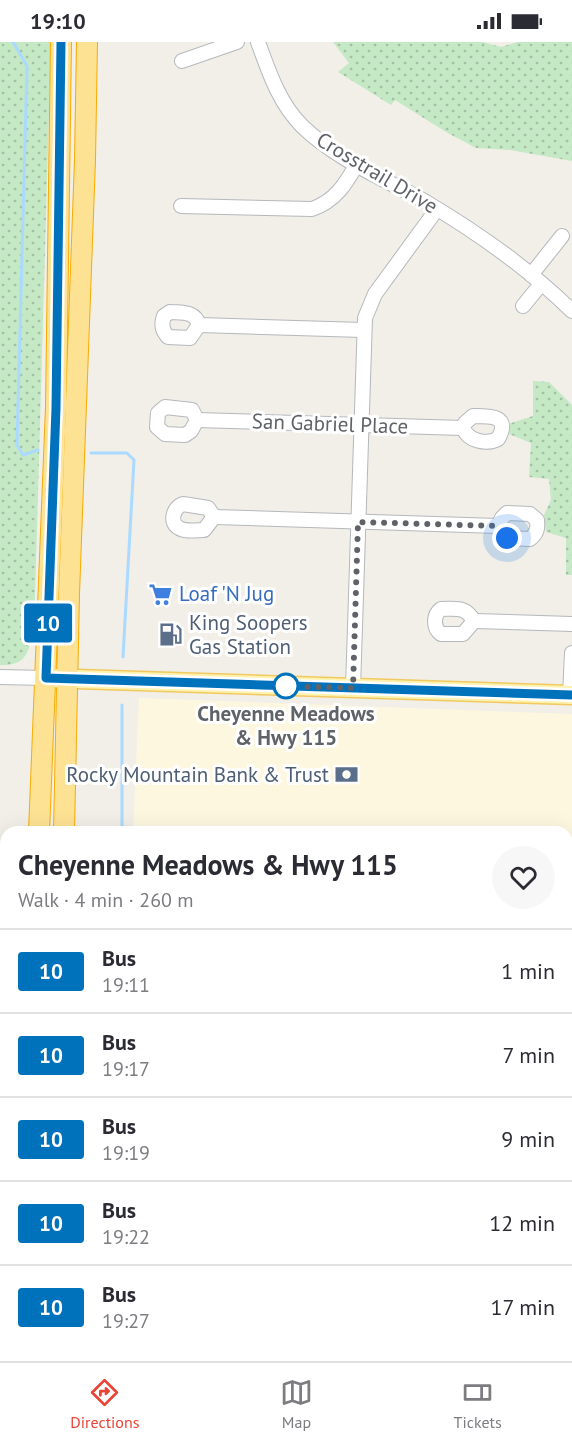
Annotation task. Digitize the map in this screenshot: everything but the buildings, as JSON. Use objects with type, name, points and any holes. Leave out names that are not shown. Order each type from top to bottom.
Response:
[{"type":"highway","points":[[39,826],[56,396],[61,42]]},
{"type":"highway","points":[[64,826],[69,594],[85,160],[87,42]]},
{"type":"main road","points":[[46,678],[571,695]]},
{"type":"street","points":[[182,61],[237,42]]},
{"type":"street","name":"Crosstrail Drive","points":[[258,42],[275,86],[293,115],[312,134],[357,164],[437,209],[495,247],[572,311]]},
{"type":"street","points":[[181,207],[312,209],[334,198],[357,164]]},
{"type":"street","points":[[353,688],[363,330],[367,310],[375,294],[437,209]]},
{"type":"street","points":[[523,306],[562,236]]},
{"type":"street","points":[[199,325],[363,330]]},
{"type":"street","name":"San Gabriel Place","points":[[198,420],[463,428]]},
{"type":"street","points":[[214,517],[498,526]]},
{"type":"street","points":[[474,621],[572,624]]},
{"type":"street","points":[[571,695],[572,653]]},
{"type":"street","points":[[0,677],[46,678]]},
{"type":"shaded area","points":[[139,698],[572,714],[572,826],[133,826]]},
{"type":"green space","points":[[0,42],[51,42],[34,632],[24,657],[9,665],[0,665]]},
{"type":"green space","points":[[333,42],[483,42],[501,47],[518,42],[572,42],[572,161],[510,150],[476,148],[395,100],[391,105],[338,72],[349,63]]},
{"type":"green space","points":[[533,381],[549,382],[572,405],[572,575],[566,575],[566,538],[546,532],[544,515],[551,500],[549,479],[529,477],[531,443],[507,433],[508,424],[533,416]]},
{"type":"waterway","points":[[13,42],[27,66],[17,445],[23,455],[38,450]]},
{"type":"waterway","points":[[91,453],[127,453],[134,460],[123,657]]},
{"type":"waterway","points":[[122,705],[122,826]]},
{"type":"bus line","name":"10","points":[[61,42],[56,408],[46,678],[572,695]]},
{"type":"place","name":"Loaf 'N Jug","points":[[161,594]]},
{"type":"place","name":"King Soopers Gas Station","points":[[171,635]]},
{"type":"place","name":"Cheyenne Meadows & Hwy 115","points":[[286,686]]},
{"type":"place","name":"Rocky Mountain Bank & Trust","points":[[347,775]]},
{"type":"route","points":[[286,686],[353,688],[358,522],[498,526],[507,538]]}]
